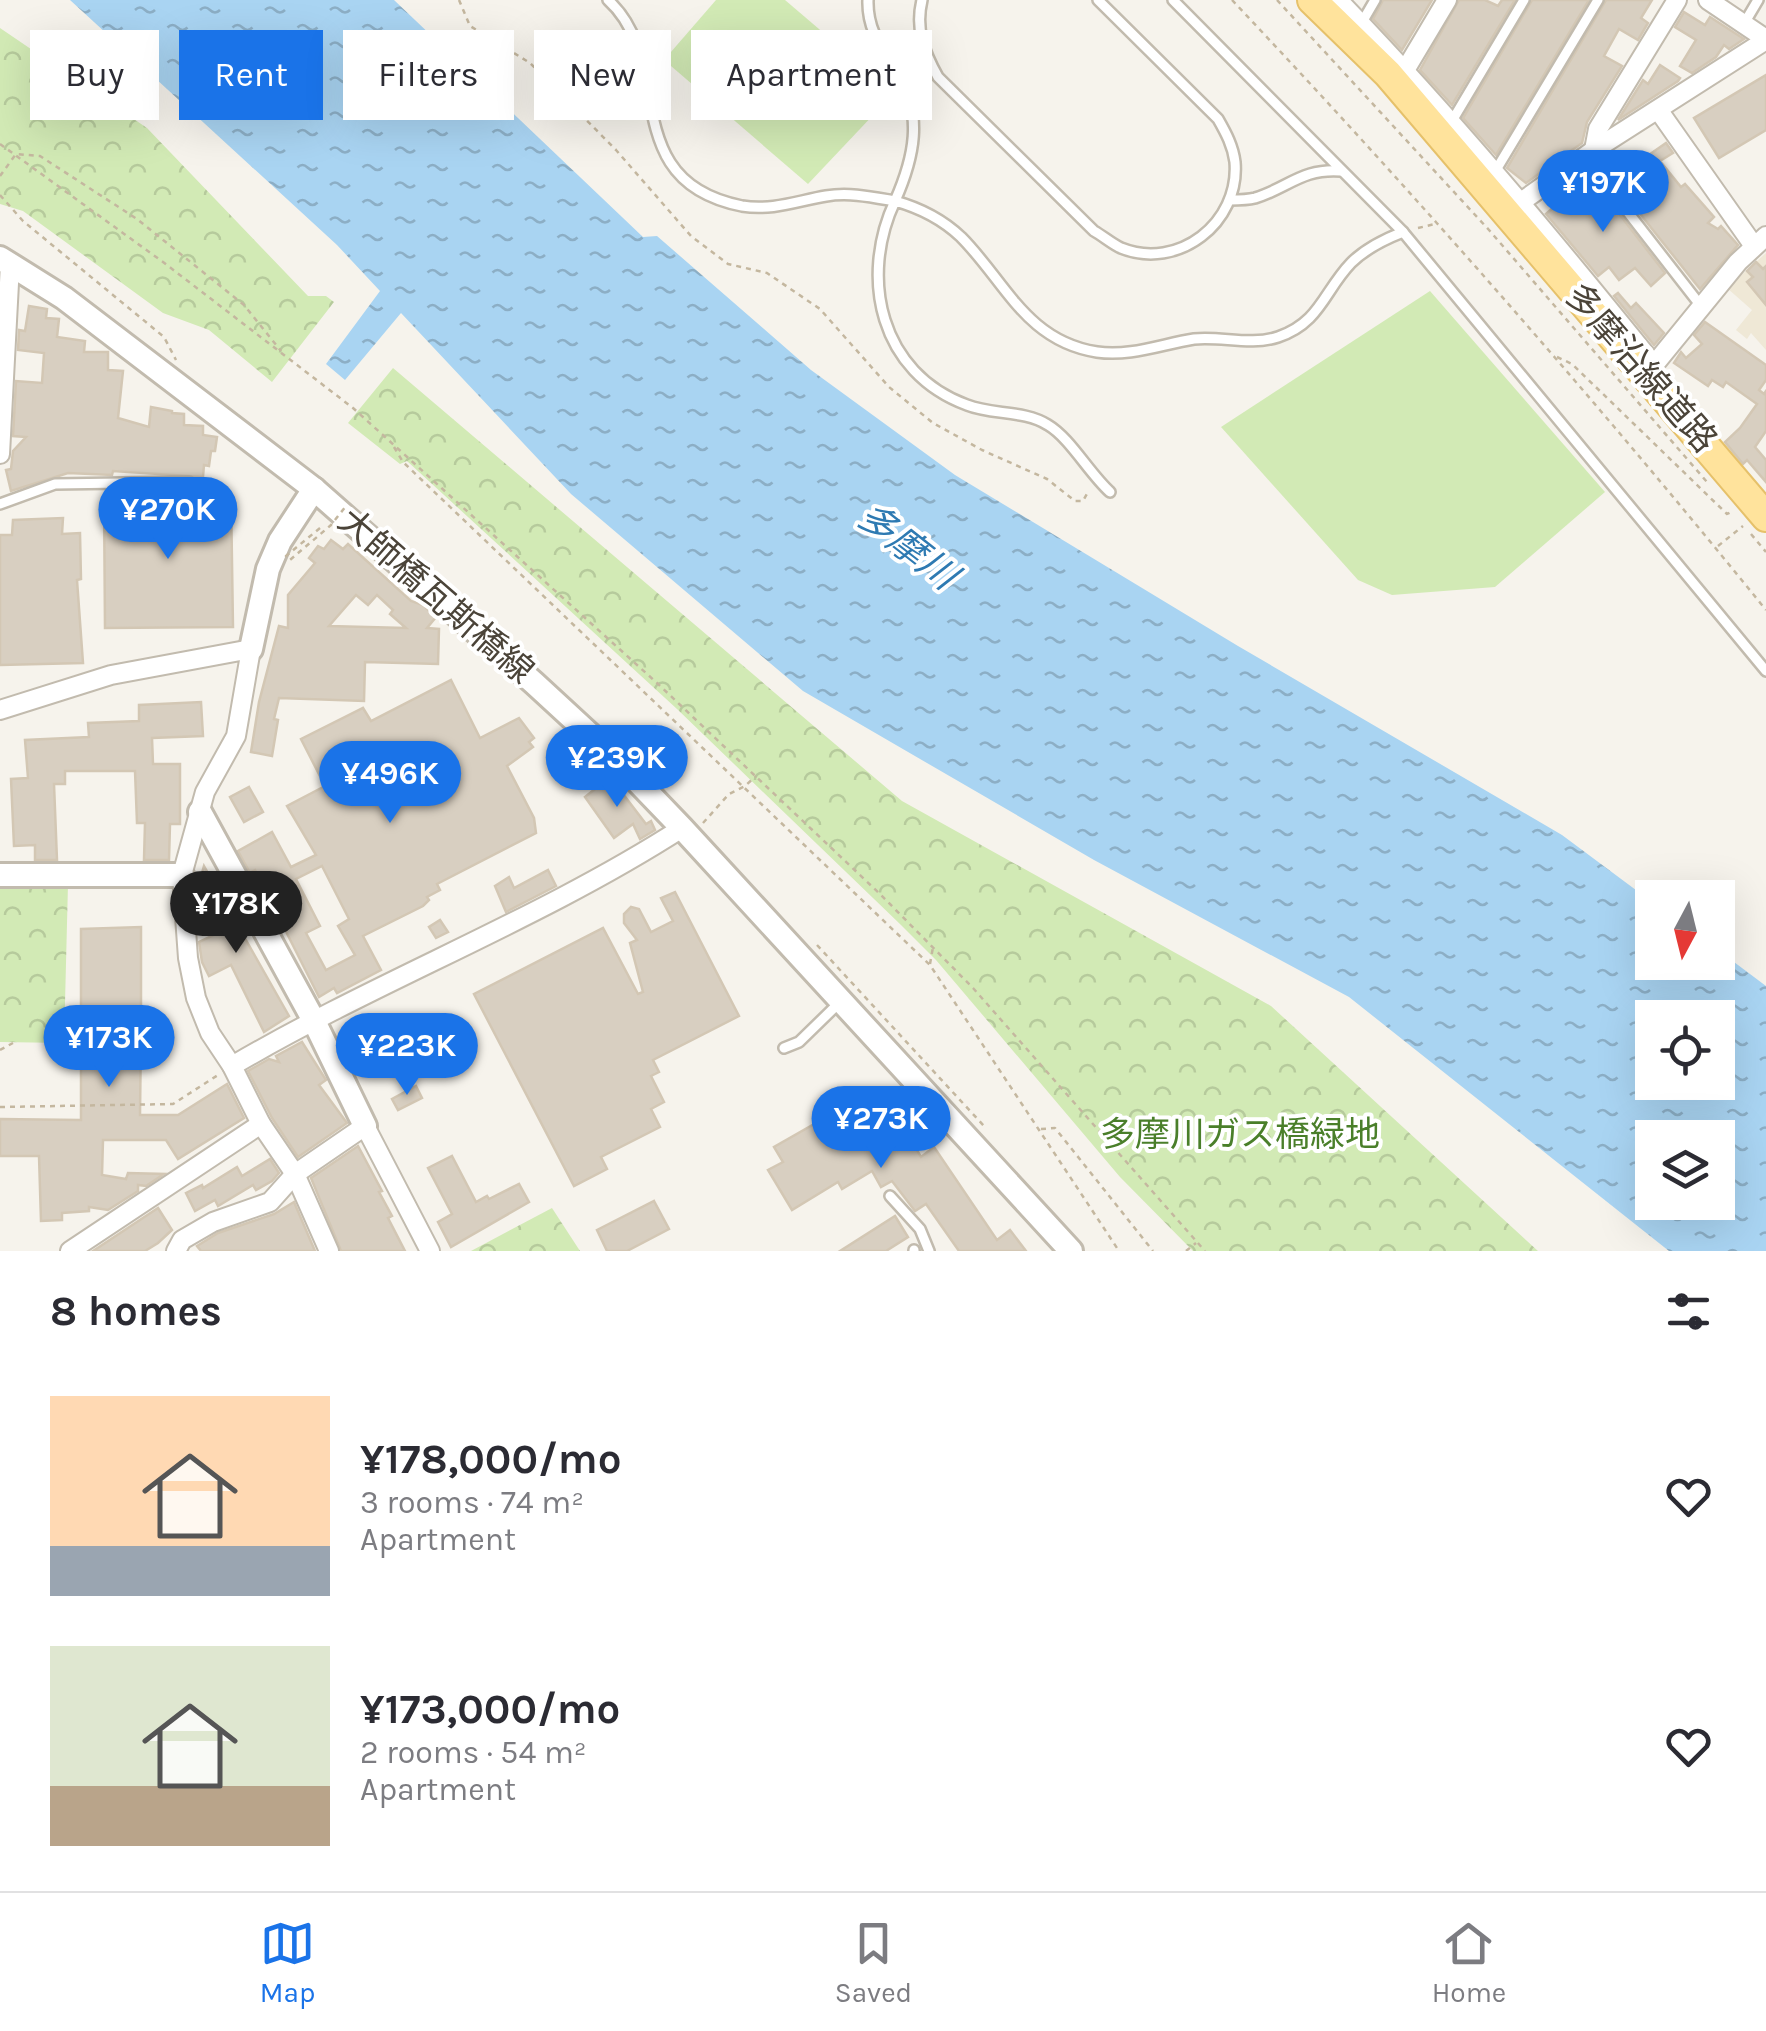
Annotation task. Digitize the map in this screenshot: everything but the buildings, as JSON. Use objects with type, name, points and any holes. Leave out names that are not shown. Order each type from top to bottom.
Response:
[{"type":"main road","name":"多摩沿線道路","points":[[1312,0],[1388,74],[1751,522]]},
{"type":"street","points":[[1338,0],[1496,170],[1534,222],[1654,365],[1760,241],[1659,111]]},
{"type":"street","points":[[1404,72],[1448,0]]},
{"type":"street","points":[[1590,154],[1598,129],[1677,0]]},
{"type":"street","points":[[1520,202],[1766,39],[1708,0]]},
{"type":"street","points":[[0,454],[5,261]]},
{"type":"street","name":"大師橋瓦斯橋線","points":[[5,261],[64,298],[314,489],[691,827],[1070,1251]]},
{"type":"street","points":[[314,489],[280,541],[268,568],[236,736],[204,792],[182,876],[188,958],[196,998],[210,1033],[232,1066],[261,1124],[296,1174],[328,1251]]},
{"type":"street","points":[[0,710],[111,676],[251,649]]},
{"type":"street","points":[[200,812],[313,1019],[430,1251]]},
{"type":"street","points":[[232,1066],[313,1019],[614,871],[691,827]]},
{"type":"street","points":[[0,876],[182,876]]},
{"type":"street","points":[[72,1250],[261,1124]]},
{"type":"street","points":[[182,1247],[213,1222],[270,1202],[296,1174],[365,1126]]},
{"type":"lane","points":[[608,0],[623,16],[636,42],[658,140],[695,186],[725,201],[758,207],[777,208],[843,194],[895,201],[926,212],[958,235],[1015,305],[1038,326],[1083,348],[1109,352],[1204,338],[1240,341],[1277,337],[1313,316],[1351,263],[1402,232]]},
{"type":"lane","points":[[868,0],[876,43],[906,88],[913,111],[912,154],[884,223],[876,270],[882,313],[900,352],[922,378],[948,398],[982,410],[1045,423],[1060,434],[1092,476],[1110,492]]},
{"type":"lane","points":[[922,0],[920,33],[926,56],[938,77],[1094,231],[1122,248],[1148,253],[1191,245],[1208,234],[1230,200],[1234,182],[1230,140],[1218,119],[1098,0]]},
{"type":"lane","points":[[1173,0],[1402,232],[1766,671]]},
{"type":"lane","points":[[1361,24],[1376,0]]},
{"type":"lane","points":[[1452,121],[1524,0]]},
{"type":"lane","points":[[1496,170],[1598,0]]},
{"type":"lane","points":[[1745,22],[1758,0]]},
{"type":"lane","points":[[1590,154],[1702,306]]},
{"type":"lane","points":[[1230,200],[1254,198],[1291,179],[1323,170],[1342,171]]},
{"type":"lane","points":[[0,504],[54,484],[188,482]]},
{"type":"lane","points":[[784,1048],[800,1042],[842,1000]]},
{"type":"lane","points":[[890,1196],[920,1229],[928,1251],[914,1251]]},
{"type":"path","points":[[459,0],[470,26],[530,63],[604,138],[691,236],[728,264],[767,273],[820,308],[889,387],[916,410],[982,450],[1048,479],[1075,501],[1086,498],[1087,484]]},
{"type":"path","points":[[1232,0],[1553,356],[1766,610]]},
{"type":"path","points":[[1278,0],[1489,230],[1708,484]]},
{"type":"path","points":[[0,144],[285,356],[391,442],[756,775],[973,988],[1205,1251]]},
{"type":"path","points":[[0,176],[16,154]]},
{"type":"path","points":[[16,154],[40,156],[137,219],[244,306],[285,356]]},
{"type":"path","points":[[0,196],[46,242],[164,337],[181,369]]},
{"type":"path","points":[[1402,232],[1436,224]]},
{"type":"path","points":[[1553,356],[1572,364],[1727,514],[1733,512],[1720,498]]},
{"type":"path","points":[[391,442],[404,462],[930,965],[1120,1251]]},
{"type":"path","points":[[320,528],[286,556],[290,560],[331,526],[346,506]]},
{"type":"path","points":[[1716,548],[1751,522],[1766,552]]},
{"type":"path","points":[[691,827],[756,775]]},
{"type":"path","points":[[930,965],[933,947]]},
{"type":"path","points":[[0,1050],[13,1043]]},
{"type":"path","points":[[0,1107],[174,1104],[232,1066]]},
{"type":"path","points":[[1040,1129],[1055,1128],[1153,1251]]},
{"type":"path","points":[[1186,1251],[1197,1242]]},
{"type":"shaded area","points":[[1766,253],[1766,350],[1751,333],[1747,339],[1736,330],[1752,310],[1727,288]]},
{"type":"green space","points":[[716,0],[785,0],[820,30],[691,30],[691,83],[671,66],[671,52]]},
{"type":"green space","points":[[0,28],[30,48],[30,120],[135,120],[308,296],[326,296],[334,302],[272,382],[209,330],[163,313],[23,211],[0,204]]},
{"type":"green space","points":[[734,120],[868,120],[808,184]]},
{"type":"green space","points":[[1430,291],[1605,492],[1495,587],[1392,595],[1358,580],[1221,427]]},
{"type":"green space","name":"多摩川ガス橋緑地","points":[[393,368],[902,801],[1271,1006],[1538,1251],[1193,1251],[1120,1177],[936,960],[901,925],[677,709],[407,461],[400,464],[348,423]]},
{"type":"green space","points":[[68,884],[64,1043],[0,1042],[0,885]]},
{"type":"green space","points":[[552,1208],[580,1251],[471,1251]]},
{"type":"water","name":"多摩川","points":[[70,0],[394,0],[426,30],[343,30],[343,120],[514,120],[514,114],[643,237],[657,236],[811,370],[955,475],[1562,835],[1635,889],[1635,980],[1735,980],[1735,963],[1766,986],[1766,1251],[1669,1251],[1349,997],[1094,860],[803,691],[571,494],[401,313],[345,380],[326,364],[380,291],[337,245],[201,120],[323,120],[323,30],[179,30],[179,100],[159,82],[159,30],[103,30]]}]
